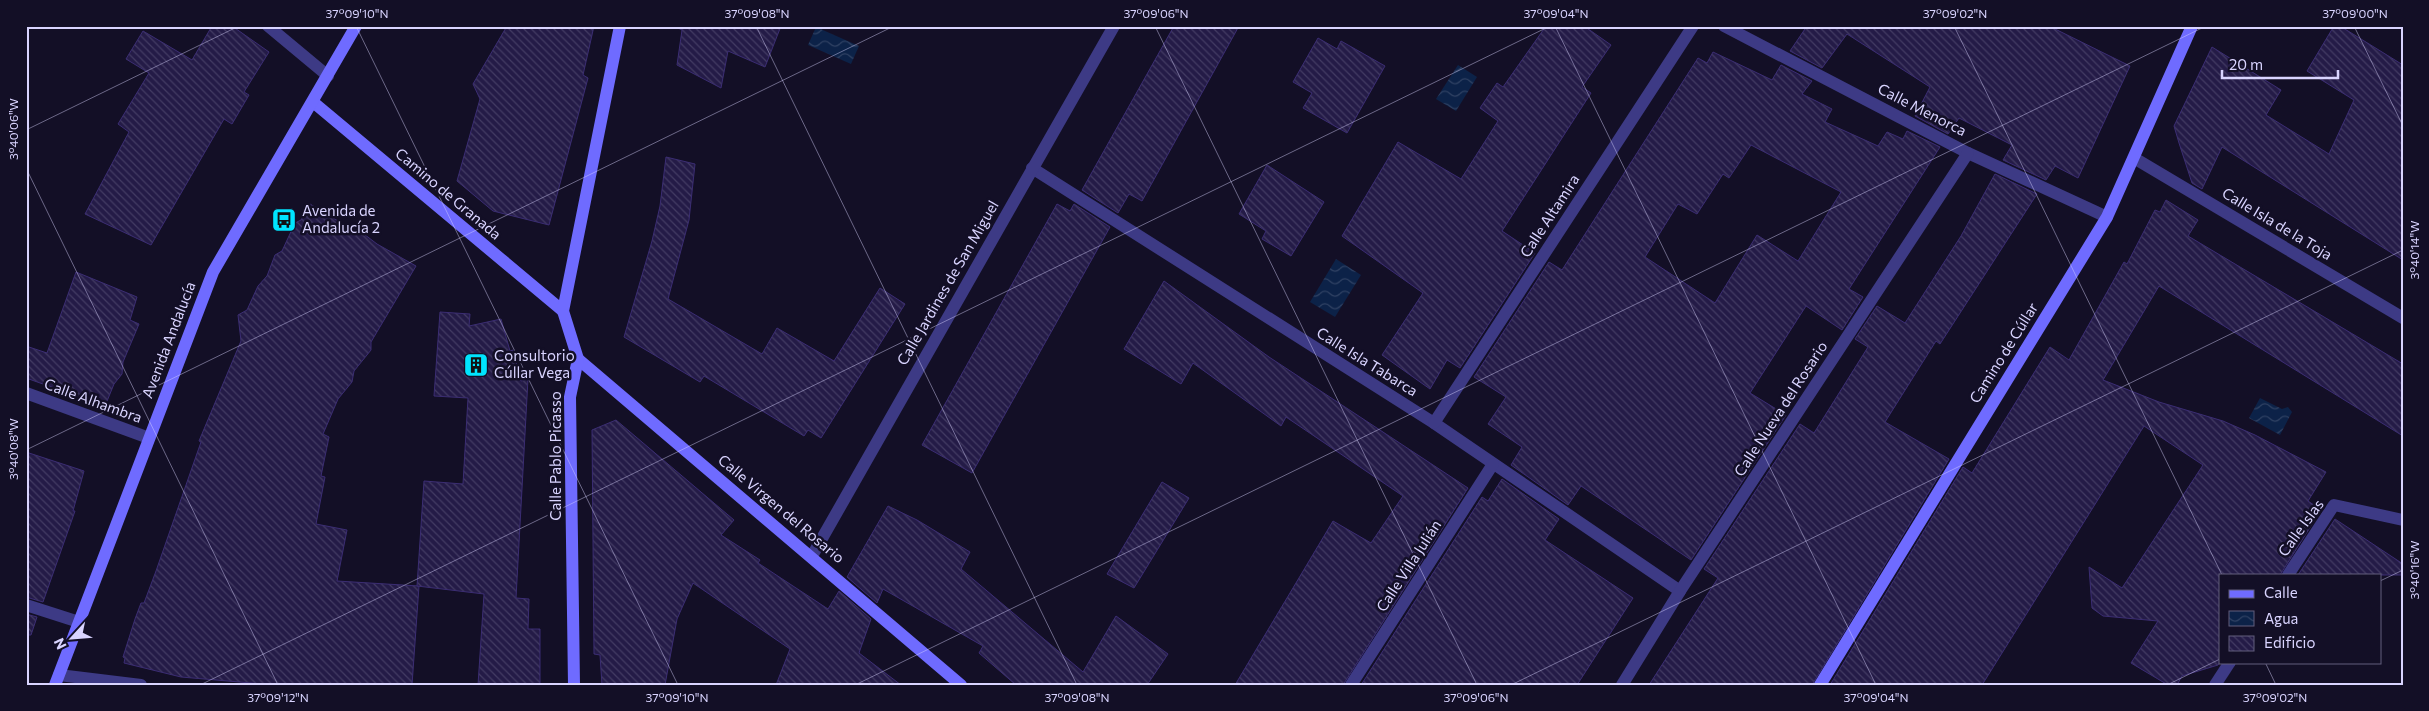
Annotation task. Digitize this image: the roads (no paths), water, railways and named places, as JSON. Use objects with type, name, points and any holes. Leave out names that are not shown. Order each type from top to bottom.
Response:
[{"type":"street","points":[[268,26],[328,76]]},
{"type":"street","name":"Avenida Andalucía","points":[[57,680],[213,272],[356,26]]},
{"type":"street","name":"Calle Pablo Picasso","points":[[574,685],[570,397],[578,359],[563,311],[620,26]]},
{"type":"street","name":"Calle Jardines de San Miguel","points":[[812,556],[1114,26]]},
{"type":"street","name":"Calle Altamira","points":[[1434,423],[1693,26]]},
{"type":"street","name":"Calle Menorca","points":[[1724,26],[1968,153],[2107,217]]},
{"type":"street","name":"Camino de Cúllar","points":[[1820,685],[2107,217],[2192,26]]},
{"type":"street","name":"Camino de Granada","points":[[313,102],[563,311]]},
{"type":"street","name":"Calle Nueva del Rosario","points":[[1622,685],[1680,592],[1968,153]]},
{"type":"street","name":"Calle Isla de la Toja","points":[[2134,158],[2403,318]]},
{"type":"street","name":"Calle Isla Tabarca","points":[[1032,168],[1434,423],[1680,592]]},
{"type":"street","name":"Calle Virgen del Rosario","points":[[578,359],[812,556],[961,685]]},
{"type":"street","name":"Calle Alhambra","points":[[26,393],[149,438]]},
{"type":"street","name":"Calle Villa Julián","points":[[1351,685],[1493,464]]},
{"type":"street","name":"Calle Islas","points":[[2289,574],[2334,505],[2403,520]]},
{"type":"street","points":[[26,605],[79,622]]},
{"type":"street","points":[[2215,685],[2229,664]]},
{"type":"street","points":[[57,680],[141,685]]},
{"type":"water","points":[[816,27],[859,46],[851,64],[808,45]]},
{"type":"water","points":[[1458,65],[1477,77],[1456,111],[1436,99]]},
{"type":"water","points":[[1336,259],[1361,275],[1335,317],[1310,302]]},
{"type":"water","points":[[2260,398],[2282,409],[2288,407],[2292,412],[2280,435],[2249,418]]},
{"type":"place","name":"Avenida de Andalucía 2","points":[[284,220]]},
{"type":"place","name":"Consultorio Cúllar Vega","points":[[476,365]]}]
